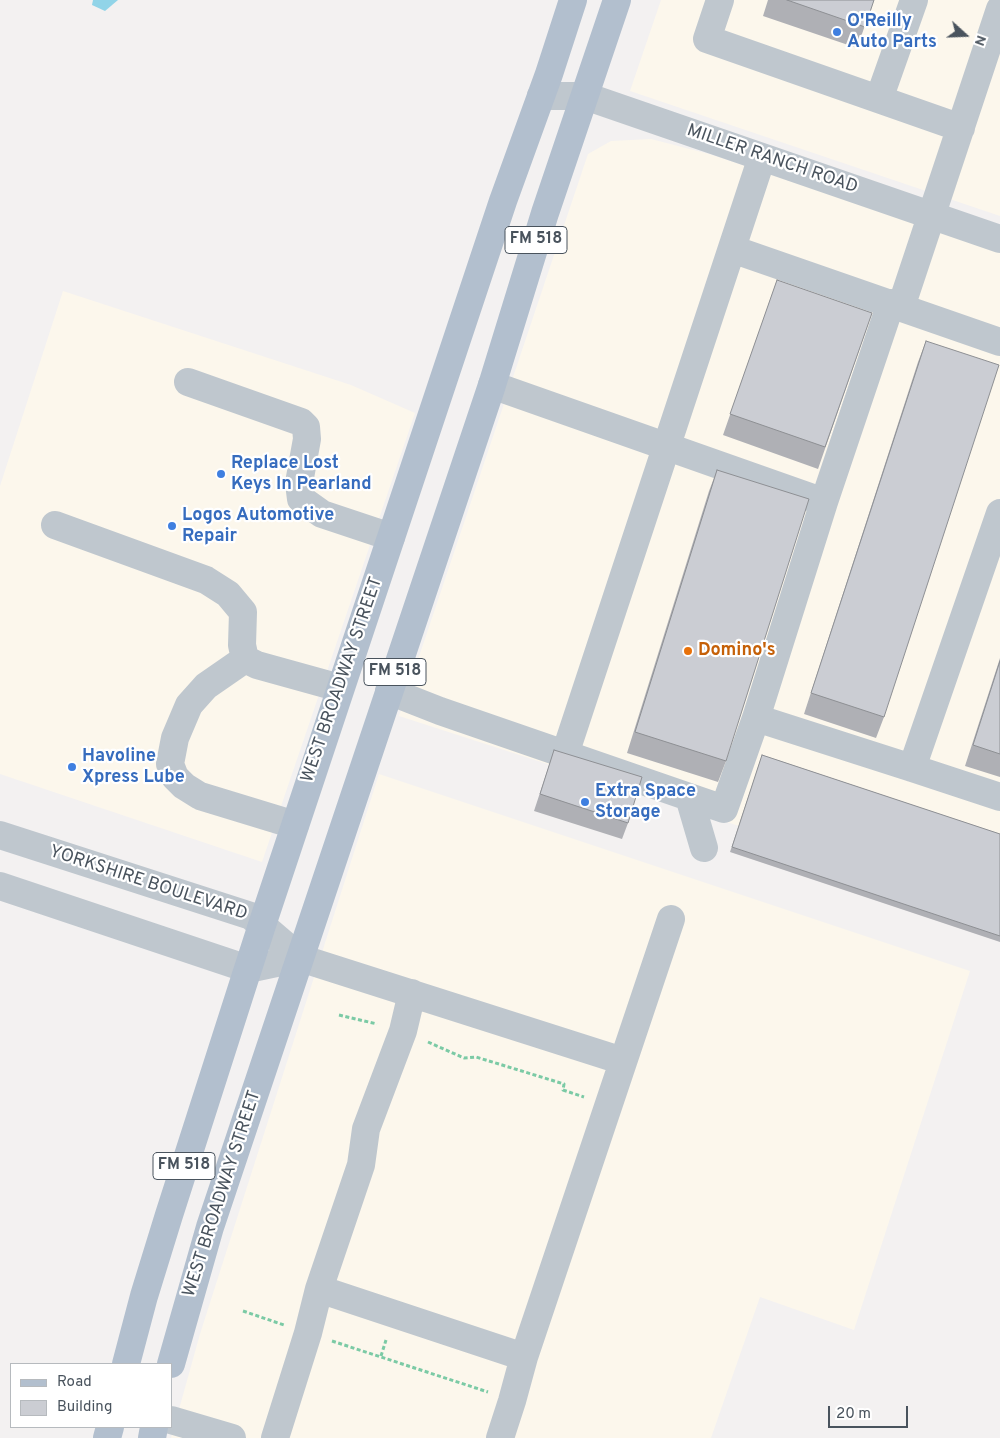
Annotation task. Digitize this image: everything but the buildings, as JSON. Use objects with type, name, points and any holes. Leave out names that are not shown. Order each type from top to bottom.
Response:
[{"type":"main road","name":"WEST BROADWAY STREET","points":[[126,1363],[144,1296],[169,1215],[262,925],[503,201],[573,0]]},
{"type":"main road","name":"WEST BROADWAY STREET","points":[[171,1363],[210,1228],[492,386],[545,214],[617,0]]},
{"type":"street","points":[[720,0],[707,39],[961,128]]},
{"type":"street","points":[[879,99],[914,0]]},
{"type":"street","points":[[389,691],[440,711],[724,808],[756,718],[824,502],[896,305],[932,215],[1000,10]]},
{"type":"street","name":"MILLER RANCH ROAD","points":[[541,96],[584,96],[1000,239]]},
{"type":"street","points":[[565,754],[762,157]]},
{"type":"street","points":[[732,249],[1000,342]]},
{"type":"street","points":[[188,382],[301,422],[306,427],[307,439],[299,483],[301,499],[322,514],[391,537]]},
{"type":"street","points":[[492,386],[824,502]]},
{"type":"street","points":[[912,768],[1000,513]]},
{"type":"street","points":[[55,525],[206,580],[228,594],[243,612],[242,645],[245,659]]},
{"type":"street","points":[[245,659],[258,665],[340,688]]},
{"type":"street","points":[[245,659],[206,686],[189,705],[175,738],[170,764],[175,777],[184,786],[200,796],[295,825]]},
{"type":"street","points":[[756,718],[1000,797]]},
{"type":"street","points":[[689,796],[704,848]]},
{"type":"street","name":"YORKSHIRE BOULEVARD","points":[[0,835],[251,916],[300,958]]},
{"type":"street","points":[[0,886],[248,969],[300,958],[623,1061]]},
{"type":"street","points":[[500,1438],[524,1356],[671,920]]},
{"type":"street","points":[[275,1438],[320,1289],[361,1165],[366,1129],[403,1031],[412,994]]},
{"type":"street","points":[[320,1289],[524,1356]]},
{"type":"street","points":[[172,1420],[232,1438]]},
{"type":"path","points":[[339,1015],[403,1031],[464,1058],[476,1057],[564,1084],[563,1090],[609,1105]]},
{"type":"path","points":[[243,1311],[512,1400]]},
{"type":"shaded area","points":[[661,0],[1000,0],[1000,216],[630,91]]},
{"type":"shaded area","points":[[651,139],[709,154],[1000,250],[1000,841],[761,761],[739,826],[399,716],[588,154],[611,141]]},
{"type":"shaded area","points":[[63,291],[351,385],[415,413],[262,862],[0,774],[0,486]]},
{"type":"shaded area","points":[[379,774],[970,971],[854,1330],[760,1297],[711,1438],[171,1438],[200,1334]]},
{"type":"water","points":[[93,0],[118,0],[105,11],[92,5]]},
{"type":"place","name":"O'Reilly Auto Parts","points":[[837,32]]},
{"type":"place","name":"Replace Lost Keys In Pearland","points":[[221,474]]},
{"type":"place","name":"Logos Automotive Repair","points":[[172,526]]},
{"type":"place","name":"Domino's","points":[[688,651]]},
{"type":"place","name":"Havoline Xpress Lube","points":[[72,767]]},
{"type":"place","name":"Extra Space Storage","points":[[585,802]]}]
